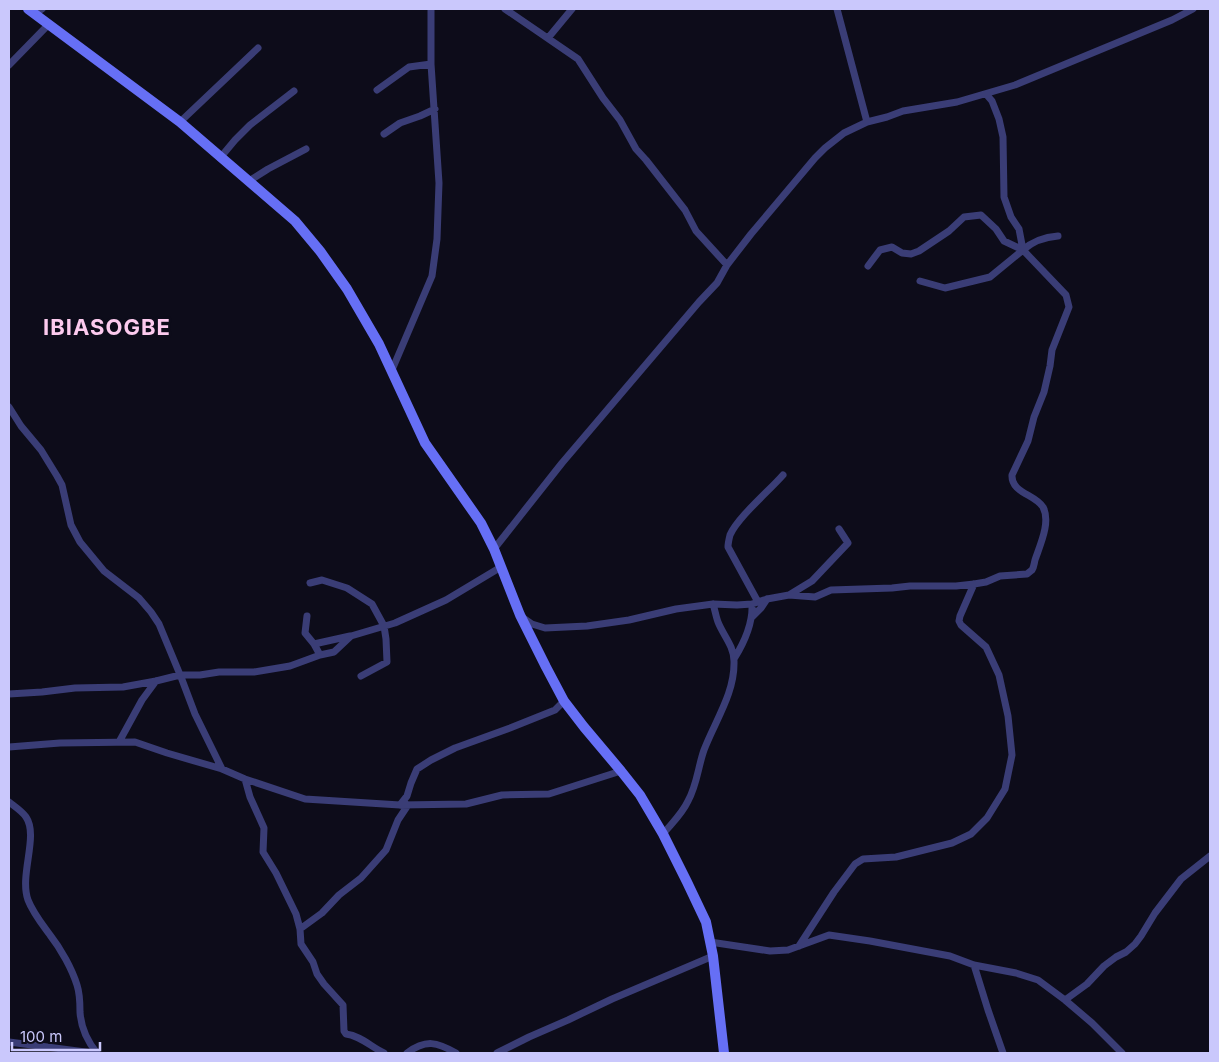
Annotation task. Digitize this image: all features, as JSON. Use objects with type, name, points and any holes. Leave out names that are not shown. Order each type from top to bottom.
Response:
[{"type":"street","points":[[392,370],[432,276],[437,239],[439,183],[431,64],[431,9]]},
{"type":"street","points":[[505,9],[578,59],[603,98],[620,120],[636,149],[684,210],[696,231],[727,265]]},
{"type":"street","points":[[548,38],[572,9]]},
{"type":"street","points":[[837,9],[867,122]]},
{"type":"street","points":[[494,549],[562,463],[717,283],[727,265],[756,227],[826,148],[844,133],[867,122],[887,117],[903,110],[957,102],[1015,85],[1172,20],[1193,9]]},
{"type":"street","points":[[35,11],[48,24],[180,122],[249,181],[295,222],[320,251],[347,289],[379,344],[425,443],[481,523],[494,549],[520,615],[564,701],[640,795],[663,834],[687,882],[706,922],[713,956],[724,1053]]},
{"type":"street","points":[[9,65],[48,24]]},
{"type":"street","points":[[180,122],[258,48]]},
{"type":"street","points":[[377,90],[409,67],[431,64]]},
{"type":"street","points":[[220,158],[262,114],[294,91]]},
{"type":"street","points":[[986,94],[992,101],[999,119],[1003,137],[1004,197],[1019,229],[1023,250]]},
{"type":"street","points":[[384,134],[400,123],[435,109]]},
{"type":"street","points":[[249,181],[306,150]]},
{"type":"street","points":[[530,635],[537,628],[542,627],[587,626],[713,604],[737,605],[755,603],[789,595],[815,597],[831,590],[956,586],[986,582],[1000,576],[1022,575],[1030,572],[1033,568],[1044,530],[1043,508],[1040,503],[1015,486],[1012,475],[1028,440],[1034,417],[1042,398],[1052,350],[1069,304],[1066,295],[1023,250],[1004,241],[996,229],[981,214],[964,218],[949,231],[919,251],[910,254],[902,253],[892,247],[880,250],[868,266]]},
{"type":"street","points":[[920,281],[945,288],[990,277],[1030,244],[1046,237],[1058,236]]},
{"type":"street","points":[[9,407],[58,476],[62,485],[71,525],[76,535],[104,571],[139,598],[159,624],[195,714],[222,769]]},
{"type":"street","points":[[734,658],[741,648],[755,603],[728,547],[730,537],[733,530],[746,514],[783,475]]},
{"type":"street","points":[[789,595],[812,581],[848,544],[840,529]]},
{"type":"street","points":[[314,644],[351,636],[395,623],[446,600],[501,566]]},
{"type":"street","points":[[310,583],[322,580],[347,588],[372,604],[384,626],[387,662],[361,676]]},
{"type":"street","points":[[799,946],[834,892],[855,864],[862,860],[896,858],[952,843],[971,834],[987,818],[1005,789],[1012,755],[1008,716],[999,675],[986,647],[959,621],[974,584]]},
{"type":"street","points":[[752,617],[768,600]]},
{"type":"street","points":[[663,834],[682,812],[689,799],[703,752],[727,699],[734,676],[734,658],[731,647],[718,621],[713,604]]},
{"type":"street","points":[[520,615],[532,624],[542,627]]},
{"type":"street","points":[[308,616],[305,633],[320,655]]},
{"type":"street","points":[[9,694],[75,688],[123,687],[180,675],[254,672],[290,666],[334,652],[351,636]]},
{"type":"street","points":[[119,742],[142,700],[156,681]]},
{"type":"street","points":[[300,929],[322,913],[339,895],[361,878],[386,850],[417,769],[455,748],[555,710],[564,701]]},
{"type":"street","points":[[9,747],[60,742],[135,742],[167,754],[222,769],[305,799],[404,805],[466,804],[502,795],[549,794],[621,771]]},
{"type":"street","points":[[246,779],[250,796],[264,828],[263,852],[276,873],[296,914],[301,944],[314,962],[317,974],[343,1005],[344,1031],[346,1034],[360,1038],[384,1053]]},
{"type":"street","points":[[9,802],[26,817],[31,833],[25,885],[28,900],[34,912],[60,949],[77,984],[83,1030],[88,1042],[97,1053]]},
{"type":"street","points":[[1064,1000],[1087,984],[1104,966],[1135,944],[1155,913],[1181,879],[1210,856]]},
{"type":"street","points":[[710,942],[770,951],[788,950],[829,935],[950,956],[974,965],[1016,973],[1038,980],[1092,1023],[1122,1053]]},
{"type":"street","points":[[497,1053],[529,1036],[713,956]]},
{"type":"street","points":[[974,965],[1003,1053]]},
{"type":"street","points":[[9,1042],[92,1053]]},
{"type":"street","points":[[407,1053],[420,1045],[432,1044],[456,1053]]},
{"type":"district","name":"IBIASOGBE","points":[[107,327]]}]
